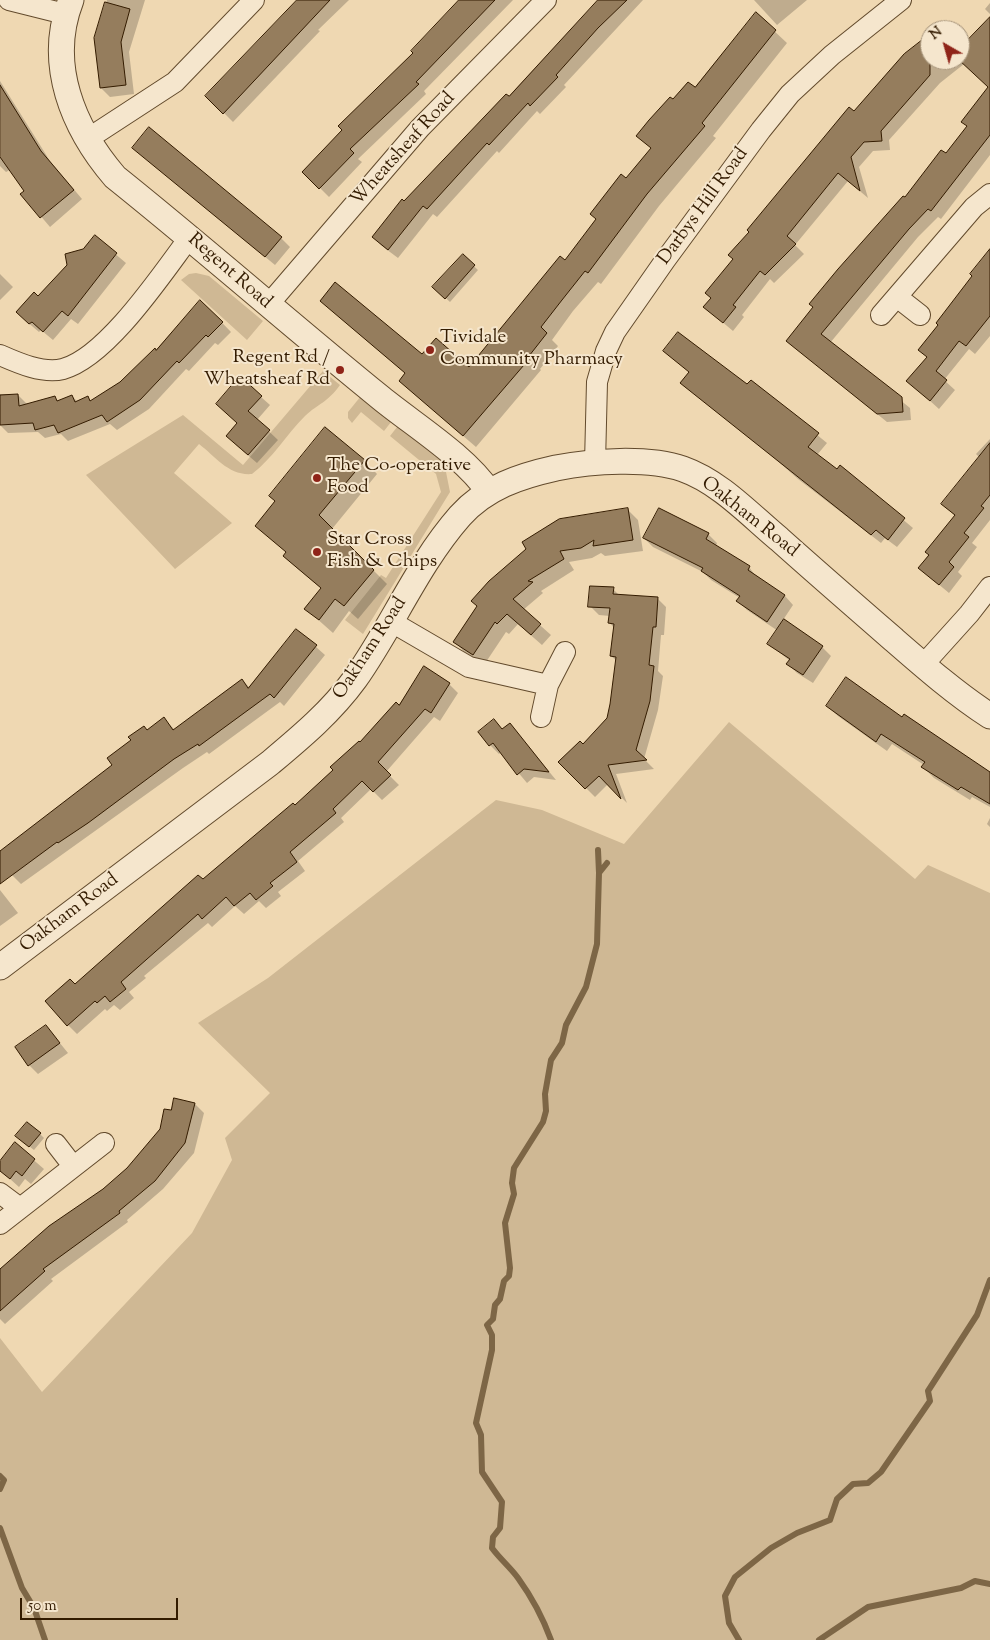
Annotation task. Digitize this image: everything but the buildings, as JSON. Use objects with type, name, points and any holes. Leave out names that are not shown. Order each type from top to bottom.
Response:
[{"type":"street","points":[[9,0],[68,7]]},
{"type":"street","points":[[86,140],[174,82],[254,0]]},
{"type":"street","name":"Wheatsheaf Road","points":[[268,305],[420,128],[546,0]]},
{"type":"street","name":"Darbys Hill Road","points":[[595,463],[597,382],[606,351],[616,332],[672,250],[790,94],[832,55],[901,0]]},
{"type":"street","name":"Regent Road","points":[[68,7],[62,57],[63,77],[70,103],[86,140],[115,177],[480,478],[489,492]]},
{"type":"street","points":[[881,314],[974,207],[990,194]]},
{"type":"street","points":[[0,355],[46,370],[62,370],[80,362],[108,340],[135,309],[190,238]]},
{"type":"street","points":[[897,297],[920,315]]},
{"type":"street","name":"Oakham Road","points":[[0,967],[270,763],[334,706],[356,678],[431,555],[461,515],[489,492],[512,479],[574,465],[595,463],[662,464],[684,469],[734,501],[923,665],[990,716]]},
{"type":"street","points":[[923,665],[969,614],[990,587]]},
{"type":"street","points":[[390,620],[469,667],[548,685]]},
{"type":"street","points":[[541,717],[548,685],[565,652]]},
{"type":"street","points":[[0,1224],[104,1142]]},
{"type":"street","points":[[56,1144],[72,1166]]},
{"type":"street","points":[[0,1192],[20,1208]]},
{"type":"shaded area","points":[[196,273],[209,276],[263,321],[247,340],[181,280],[189,274]]},
{"type":"shaded area","points":[[323,371],[340,385],[327,399],[298,423],[260,468],[252,474],[244,474],[230,469],[199,444],[174,473],[232,523],[175,569],[86,475],[183,415],[243,465]]},
{"type":"shaded area","points":[[361,396],[395,417],[384,431],[361,412],[352,423],[348,418],[348,412]]},
{"type":"shaded area","points":[[401,422],[444,462],[450,492],[363,634],[345,620],[381,575],[386,578],[441,492],[436,474],[390,436]]},
{"type":"shaded area","points":[[729,722],[915,879],[928,865],[990,893],[990,1640],[0,1640],[0,1338],[42,1392],[192,1233],[232,1160],[225,1138],[270,1093],[198,1023],[268,978],[496,800],[542,810],[624,844]]},
{"type":"waterway","points":[[598,850],[599,873]]},
{"type":"waterway","points":[[551,1640],[528,1592],[492,1548],[493,1537],[500,1528],[502,1502],[482,1472],[481,1435],[476,1423],[492,1350],[492,1335],[487,1325],[493,1319],[495,1305],[500,1299],[504,1281],[509,1276],[510,1268],[505,1223],[514,1194],[512,1183],[514,1168],[543,1122],[546,1111],[545,1094],[551,1060],[562,1043],[566,1025],[586,987],[597,944],[599,873],[607,863]]},
{"type":"waterway","points":[[739,1640],[729,1623],[725,1596],[735,1577],[771,1548],[797,1533],[830,1520],[837,1499],[853,1484],[868,1483],[881,1472],[930,1401],[928,1391],[977,1315],[990,1280]]},
{"type":"waterway","points":[[0,1476],[4,1480],[0,1489]]},
{"type":"waterway","points":[[0,1528],[22,1588],[34,1608],[45,1640]]},
{"type":"waterway","points":[[819,1640],[868,1607],[961,1588],[975,1581],[990,1584]]},
{"type":"place","name":"Tividale Community Pharmacy","points":[[430,350]]},
{"type":"place","name":"Regent Rd / Wheatsheaf Rd","points":[[340,370]]},
{"type":"place","name":"The Co-operative Food","points":[[317,478]]},
{"type":"place","name":"Star Cross Fish & Chips","points":[[317,552]]}]
